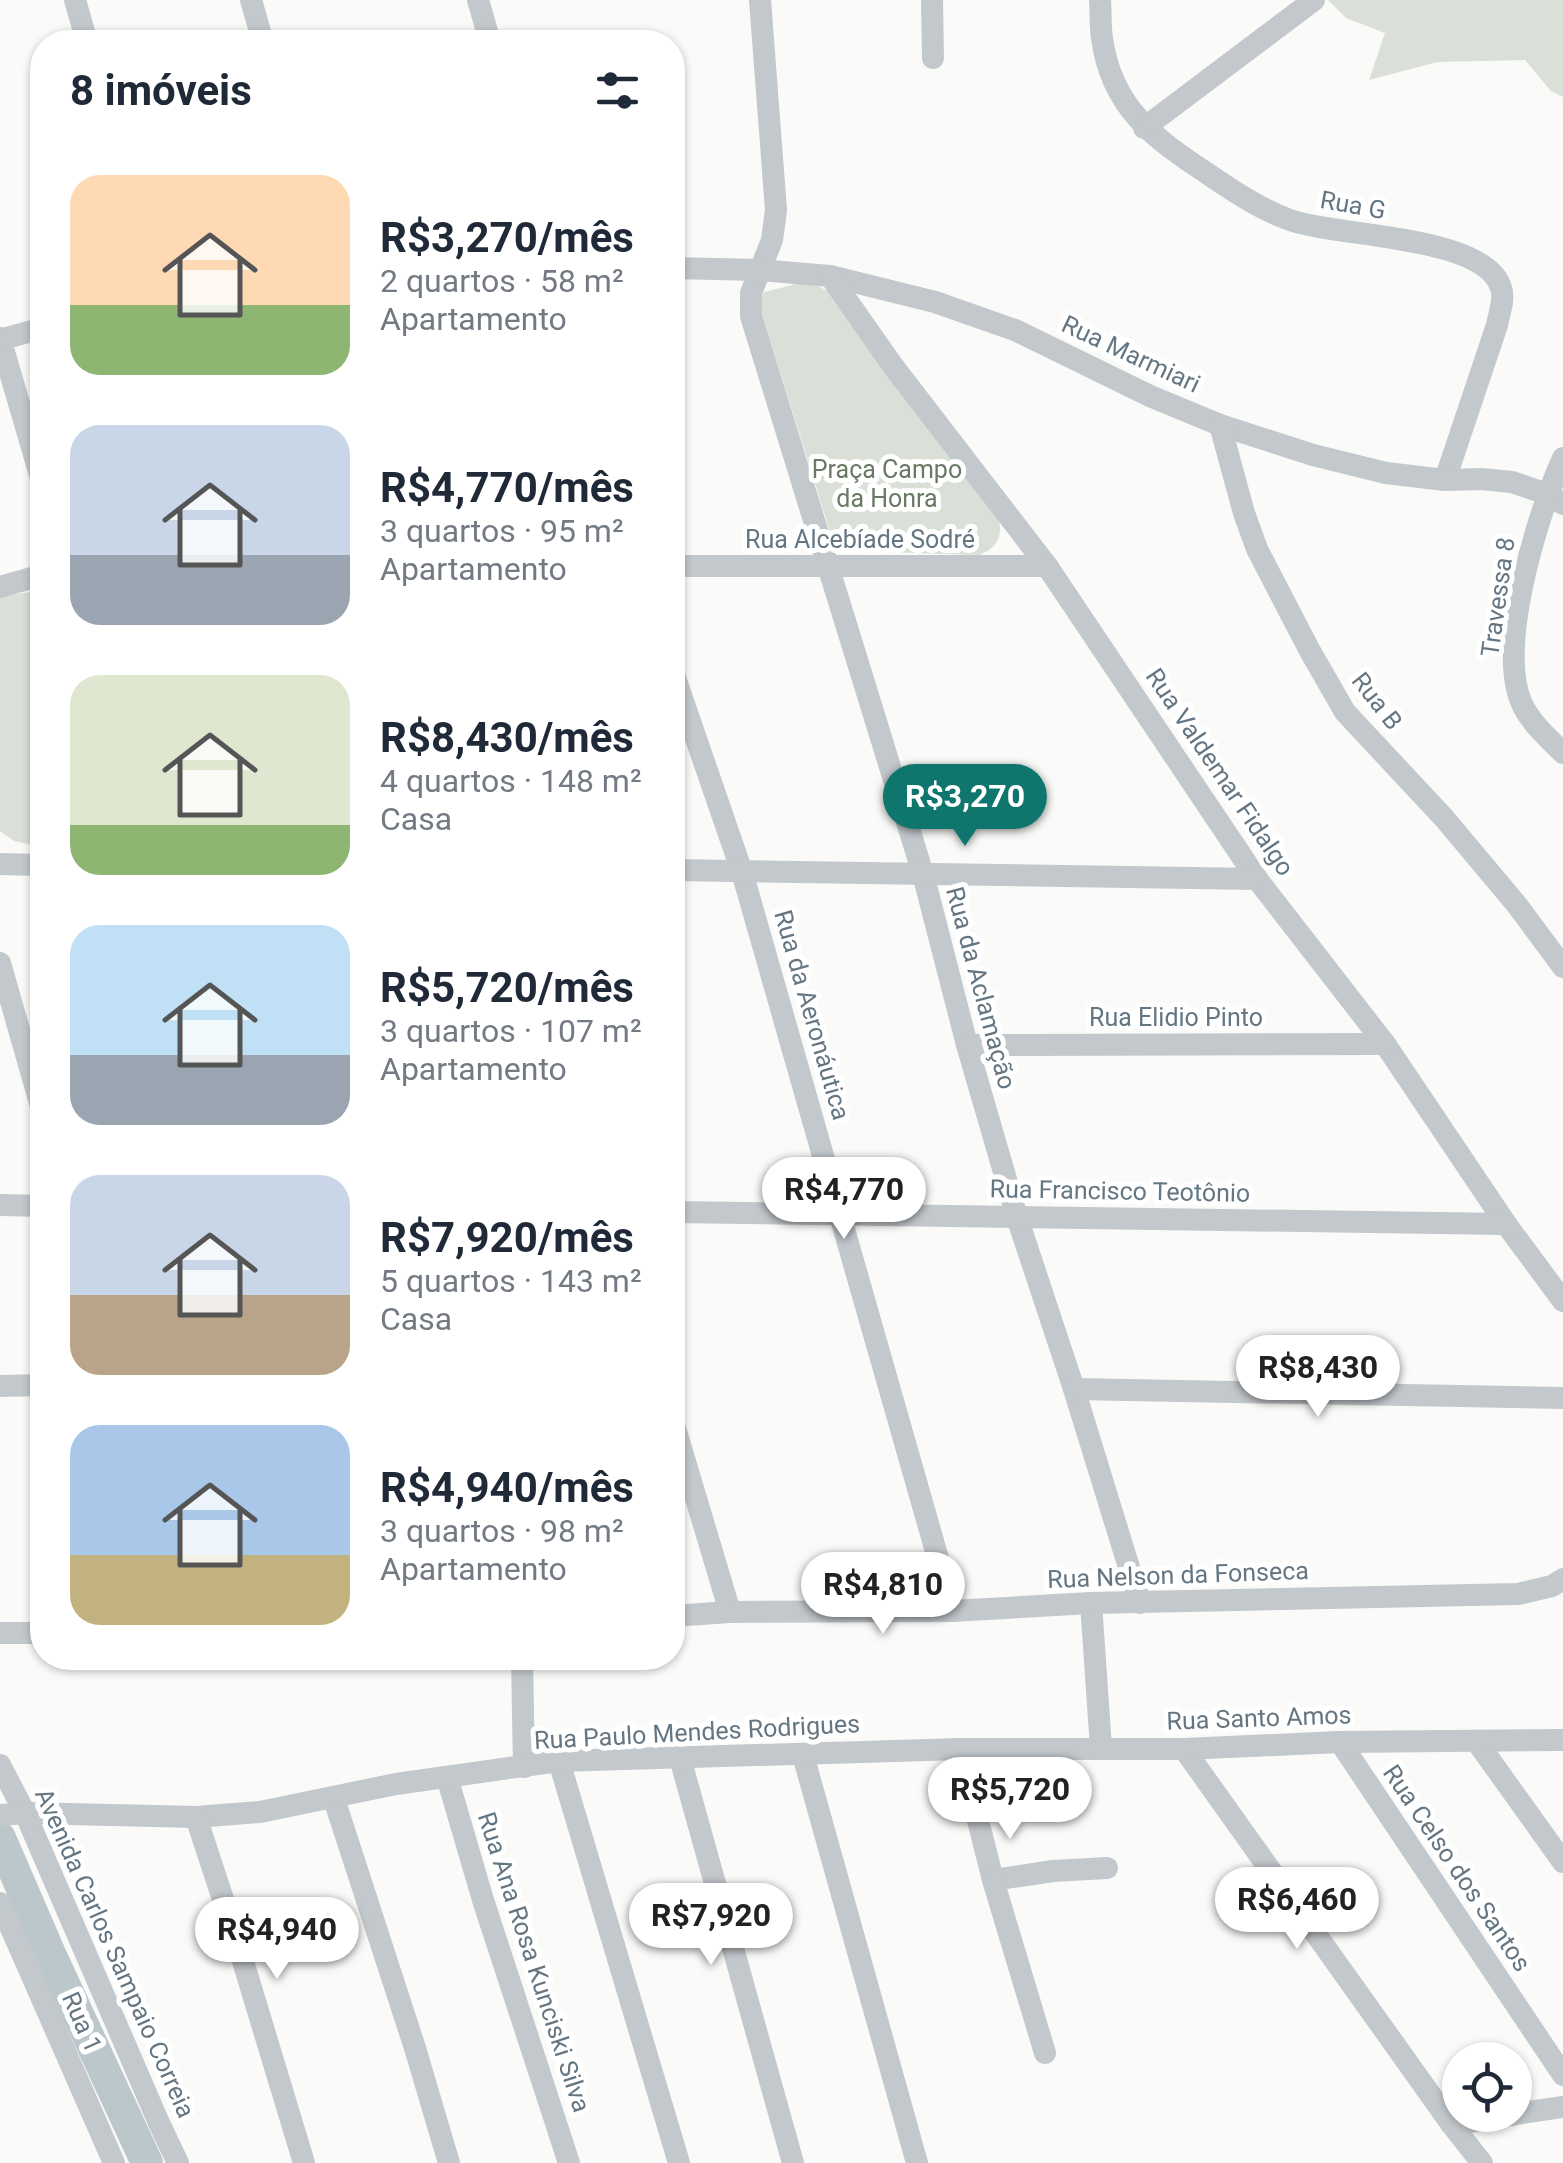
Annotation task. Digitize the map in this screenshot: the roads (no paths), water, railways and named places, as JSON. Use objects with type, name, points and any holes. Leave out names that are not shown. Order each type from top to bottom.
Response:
[{"type":"street","points":[[74,0],[83,30]]},
{"type":"street","points":[[251,0],[260,30]]},
{"type":"street","points":[[478,0],[487,30]]},
{"type":"street","name":"Rua da Aclamação","points":[[760,0],[776,210],[772,240],[751,293],[752,316],[922,874],[1016,1217],[1140,1603]]},
{"type":"street","points":[[932,0],[933,58]]},
{"type":"street","name":"Rua G","points":[[1100,0],[1102,40],[1123,100],[1144,128],[1184,159],[1238,194],[1292,221],[1443,247],[1465,254],[1494,276],[1501,287],[1502,302],[1497,325],[1445,480]]},
{"type":"street","points":[[1144,128],[1314,0]]},
{"type":"street","name":"Rua Marmiari","points":[[685,268],[830,276],[935,302],[1015,330],[1150,396],[1220,425],[1313,455],[1386,474],[1512,482],[1555,499]]},
{"type":"street","name":"Rua Valdemar Fidalgo","points":[[830,276],[893,366],[1047,566],[1257,879],[1385,1044],[1506,1224],[1563,1301]]},
{"type":"street","points":[[30,331],[0,339],[30,441]]},
{"type":"street","name":"Rua B","points":[[1220,425],[1257,549],[1345,712],[1444,818],[1518,905],[1563,967]]},
{"type":"street","name":"Travessa 8","points":[[1563,458],[1555,499],[1529,552],[1514,654],[1515,681],[1522,704],[1537,727],[1563,752]]},
{"type":"street","name":"Rua Alcebíade Sodré","points":[[685,566],[1047,566]]},
{"type":"street","points":[[0,587],[30,578]]},
{"type":"street","name":"Rua da Aeronáutica","points":[[685,707],[742,872],[953,1611]]},
{"type":"street","points":[[0,864],[30,865]]},
{"type":"street","points":[[685,870],[1257,879]]},
{"type":"street","points":[[0,964],[9,1030],[30,1081]]},
{"type":"street","name":"Rua Elidio Pinto","points":[[966,1045],[1385,1044]]},
{"type":"street","points":[[0,1206],[30,1206]]},
{"type":"street","name":"Rua Francisco Teotônio","points":[[685,1212],[1506,1224]]},
{"type":"street","points":[[0,1386],[30,1386]]},
{"type":"street","points":[[1074,1389],[1563,1398]]},
{"type":"street","points":[[685,1461],[730,1612]]},
{"type":"street","name":"Rua Nelson da Fonseca","points":[[685,1615],[1518,1594],[1552,1586],[1563,1579]]},
{"type":"street","points":[[1091,1604],[1101,1748]]},
{"type":"street","points":[[0,1634],[30,1633]]},
{"type":"street","points":[[522,1670],[524,1767]]},
{"type":"street","name":"Rua Santo Amos","points":[[1101,1748],[1563,1740]]},
{"type":"street","name":"Rua Celso dos Santos","points":[[1340,1742],[1563,2075]]},
{"type":"street","points":[[1477,1742],[1563,1862]]},
{"type":"street","name":"Rua Paulo Mendes Rodrigues","points":[[14,1813],[196,1817],[260,1812],[396,1784],[559,1760],[1101,1748]]},
{"type":"street","points":[[960,1749],[993,1880],[1046,2053]]},
{"type":"street","points":[[1184,1749],[1442,2110]]},
{"type":"street","points":[[803,1755],[918,2163]]},
{"type":"street","points":[[680,1758],[792,2163]]},
{"type":"street","points":[[559,1760],[679,2163]]},
{"type":"street","name":"Avenida Carlos Sampaio Correia","points":[[0,1765],[14,1813],[178,2163]]},
{"type":"street","name":"Rua Ana Rosa Kunciski Silva","points":[[447,1777],[478,1886],[569,2163]]},
{"type":"street","points":[[334,1799],[449,2163]]},
{"type":"street","points":[[196,1817],[304,2163]]},
{"type":"street","points":[[993,1880],[1108,1868]]},
{"type":"street","name":"Rua 1","points":[[0,1903],[114,2163]]},
{"type":"street","points":[[1532,2112],[1563,2107]]},
{"type":"street","points":[[1458,2132],[1482,2163]]},
{"type":"waterway","points":[[0,1838],[147,2163]]},
{"type":"park label","name":"Praça Campo da Honra","points":[[887,484]]}]
